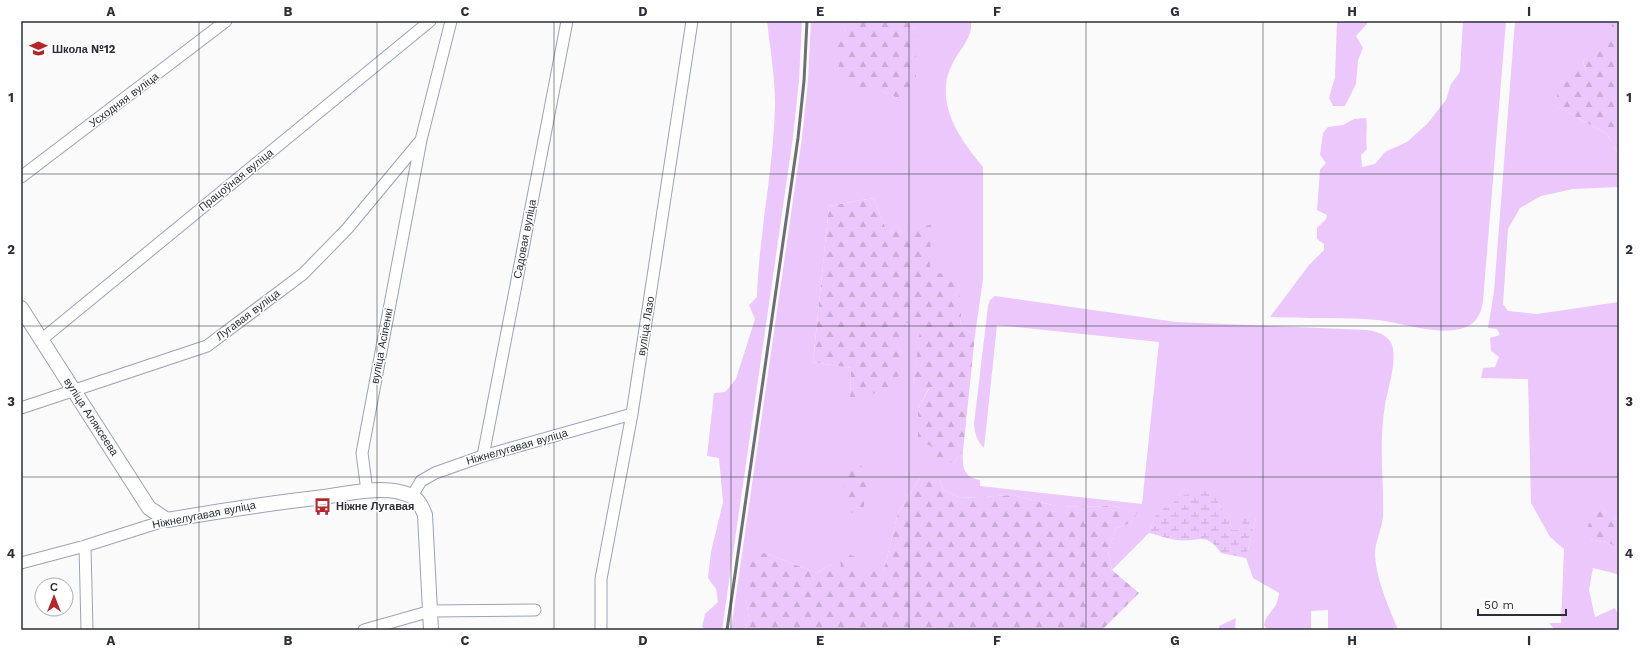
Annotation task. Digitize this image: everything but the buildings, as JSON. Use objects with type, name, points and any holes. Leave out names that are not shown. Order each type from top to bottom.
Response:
[{"type":"street","name":"Усходняя вуліца","points":[[21,177],[226,21]]},
{"type":"street","name":"Працоўная вуліца","points":[[41,340],[430,21]]},
{"type":"street","name":"вуліца Асіпенкі","points":[[367,491],[362,453],[421,140],[451,21]]},
{"type":"street","name":"Садовая вуліца","points":[[483,456],[567,21]]},
{"type":"street","name":"вуліца Лазо","points":[[601,630],[602,579],[632,414],[692,21]]},
{"type":"street","name":"Лугавая вуліца","points":[[21,408],[207,346],[303,274],[348,229],[421,140]]},
{"type":"street","name":"вуліца Аляксеева","points":[[21,308],[149,508],[167,520]]},
{"type":"street","name":"Ніжнелугавая вуліца","points":[[412,496],[421,481],[435,472],[483,456],[632,414]]},
{"type":"street","name":"Ніжнелугавая вуліца","points":[[21,563],[85,546],[167,520],[276,502],[367,491]]},
{"type":"street","points":[[367,491],[391,491],[412,496],[419,502],[425,515],[431,630]]},
{"type":"street","points":[[85,546],[87,630]]},
{"type":"street","points":[[364,630],[431,611],[535,610]]},
{"type":"green space","points":[[767,21],[802,21],[799,80],[793,137],[722,630],[706,630],[702,627],[705,614],[718,602],[716,589],[708,578],[711,552],[723,502],[719,458],[707,456],[714,393],[725,392],[736,379],[755,319],[749,305],[757,297],[758,273],[772,152],[775,93]]},
{"type":"green space","points":[[811,21],[842,21],[846,32],[859,91],[882,91],[898,98],[915,30],[907,21],[971,21],[969,36],[948,74],[946,89],[947,103],[957,130],[983,167],[983,279],[975,335],[960,326],[962,309],[930,271],[886,229],[873,198],[829,206],[813,362],[851,368],[850,399],[905,323],[922,323],[913,383],[929,388],[918,408],[931,446],[954,462],[963,451],[963,466],[967,474],[974,479],[980,480],[980,486],[1142,504],[1159,342],[997,325],[984,448],[977,437],[974,424],[988,306],[990,300],[995,296],[1176,322],[1368,330],[1380,333],[1390,341],[1394,357],[1385,404],[1383,425],[1383,516],[1375,557],[1378,576],[1398,630],[1328,630],[1328,610],[1311,611],[1311,630],[1268,630],[1264,625],[1276,604],[1279,593],[1253,578],[1246,558],[1256,518],[1239,530],[1232,530],[1229,515],[1219,506],[1156,514],[1149,533],[1112,570],[1108,551],[1116,528],[1131,523],[1137,512],[1113,506],[1060,507],[1013,495],[961,498],[944,490],[938,478],[920,478],[898,513],[884,570],[841,570],[829,565],[817,573],[765,553],[746,599],[749,618],[746,630],[731,630],[802,138],[808,81]]},
{"type":"green space","points":[[842,21],[907,21],[915,30],[916,79],[898,98],[882,91],[859,91],[849,88],[839,72],[838,45],[846,32]]},
{"type":"green space","points":[[1337,21],[1367,21],[1367,24],[1356,36],[1363,48],[1358,60],[1356,84],[1345,106],[1333,106],[1329,98],[1335,77]]},
{"type":"green space","points":[[1463,21],[1506,21],[1483,301],[1479,315],[1473,323],[1465,328],[1440,331],[1378,320],[1270,317],[1309,265],[1324,250],[1324,244],[1317,239],[1317,228],[1326,219],[1327,215],[1317,210],[1320,170],[1326,163],[1320,155],[1323,133],[1328,127],[1343,125],[1354,119],[1366,118],[1367,149],[1361,155],[1362,167],[1375,164],[1385,152],[1407,142],[1427,124],[1446,100],[1451,84],[1460,72]]},
{"type":"green space","points":[[1515,21],[1613,21],[1610,39],[1583,62],[1586,71],[1558,107],[1607,134],[1619,155],[1619,187],[1573,189],[1541,196],[1520,208],[1508,229],[1503,304],[1508,311],[1537,314],[1619,302],[1619,518],[1613,519],[1590,539],[1611,544],[1619,550],[1619,582],[1617,574],[1593,568],[1589,590],[1595,617],[1615,608],[1619,617],[1619,630],[1555,630],[1549,623],[1561,623],[1564,549],[1550,537],[1531,503],[1528,379],[1481,378],[1483,368],[1495,367],[1499,357],[1491,351],[1490,338],[1500,335],[1497,329],[1488,328],[1494,292]]},
{"type":"green space","points":[[1613,21],[1619,21],[1619,155],[1607,134],[1558,107],[1557,92],[1571,72],[1586,70],[1583,62],[1609,39]]},
{"type":"green space","points":[[873,198],[886,229],[931,225],[930,271],[956,277],[962,309],[960,326],[975,335],[963,451],[954,462],[939,463],[930,459],[931,446],[918,441],[918,408],[929,389],[913,383],[921,323],[905,323],[897,388],[850,399],[851,368],[813,362],[829,206]]},
{"type":"green space","points":[[853,462],[866,469],[866,492],[863,511],[855,514],[846,510],[843,498],[845,467]]},
{"type":"green space","points":[[920,478],[938,478],[944,490],[961,498],[1013,495],[1060,507],[1113,506],[1138,512],[1131,523],[1116,528],[1108,551],[1112,570],[1139,593],[1102,630],[746,630],[749,618],[746,599],[751,556],[765,553],[817,573],[829,565],[841,569],[840,558],[849,554],[859,559],[856,569],[884,570],[898,513]]},
{"type":"green space","points":[[1215,490],[1219,506],[1229,515],[1232,530],[1239,530],[1245,517],[1256,518],[1246,558],[1221,553],[1215,546],[1206,540],[1177,540],[1149,533],[1156,514],[1184,495]]},
{"type":"green space","points":[[1602,509],[1613,519],[1619,518],[1619,550],[1611,544],[1590,539],[1588,525]]},
{"type":"green space","points":[[1236,618],[1235,627],[1237,630],[1219,630],[1219,626]]},
{"type":"railway","points":[[727,630],[798,138],[804,81],[807,21]]},
{"type":"place","name":"Школа №12","points":[[39,49]]},
{"type":"place","name":"Ніжне Лугавая","points":[[323,506]]}]
